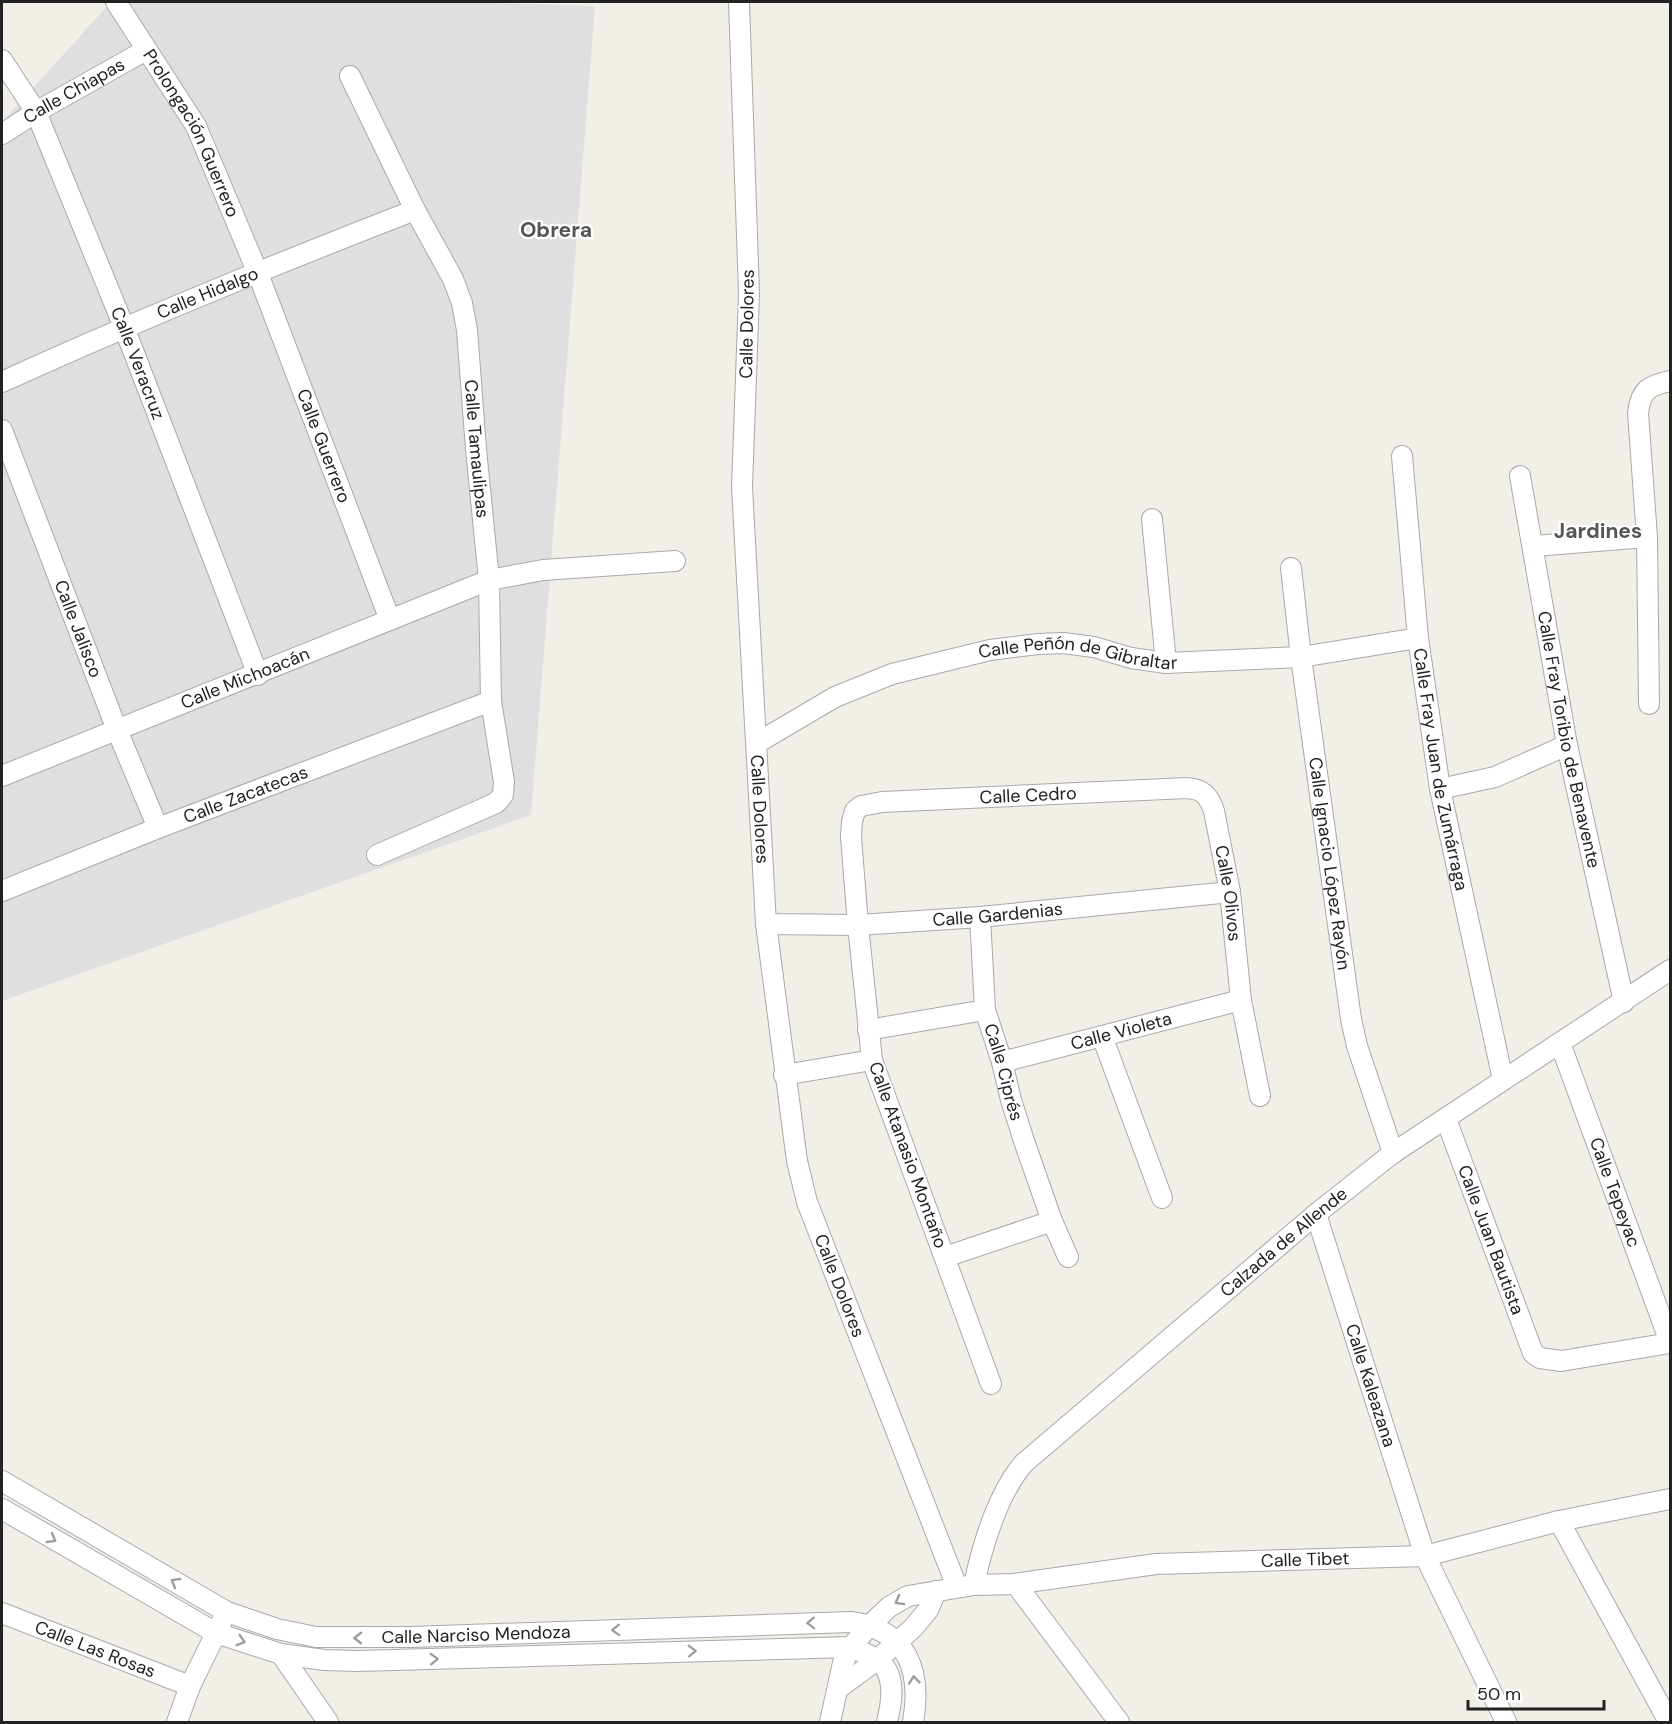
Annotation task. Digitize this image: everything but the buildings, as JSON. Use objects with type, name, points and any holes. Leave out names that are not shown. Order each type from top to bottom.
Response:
[{"type":"street","name":"Prolongación Guerrero","points":[[116,2],[196,126],[257,271]]},
{"type":"street","name":"Calle Dolores","points":[[739,2],[749,294],[742,487],[766,924],[784,1075],[797,1161],[807,1202],[965,1586]]},
{"type":"street","name":"Calle Chiapas","points":[[2,134],[36,112],[146,50]]},
{"type":"street","name":"Calle Veracruz","points":[[2,60],[36,112],[124,327],[258,675]]},
{"type":"street","name":"Calle Tamaulipas","points":[[350,76],[415,210],[453,279],[462,303],[467,330],[489,580],[491,701],[504,782],[502,798],[487,808],[376,855]]},
{"type":"street","name":"Calle Hidalgo","points":[[2,382],[257,271],[415,210]]},
{"type":"street","name":"Calle Guerrero","points":[[257,271],[390,620]]},
{"type":"street","points":[[1649,704],[1647,537],[1638,413],[1639,401],[1645,391],[1655,385],[1671,381]]},
{"type":"street","name":"Calle Jalisco","points":[[2,430],[117,730],[158,828]]},
{"type":"street","name":"Calle Fray Juan de Zumárraga","points":[[1402,456],[1418,638],[1440,789],[1503,1080]]},
{"type":"street","name":"Calle Fray Toribio de Benavente","points":[[1520,476],[1567,745],[1624,1002]]},
{"type":"street","points":[[1152,519],[1166,663]]},
{"type":"street","points":[[1534,546],[1647,537]]},
{"type":"street","name":"Calle Michoacán","points":[[2,776],[258,675],[489,580],[543,570],[675,561]]},
{"type":"street","name":"Calle Ignacio López Rayón","points":[[1291,568],[1301,657],[1351,1019],[1357,1046],[1393,1153]]},
{"type":"street","name":"Calle Peñón de Gibraltar","points":[[757,743],[835,697],[892,675],[990,650],[1063,643],[1094,647],[1131,658],[1166,663],[1301,657],[1418,638]]},
{"type":"street","name":"Calle Zacatecas","points":[[2,891],[158,828],[491,701]]},
{"type":"street","points":[[1440,789],[1495,777],[1567,745]]},
{"type":"street","name":"Calle Cedro","points":[[855,811],[861,806],[882,802],[1187,788],[1202,791]]},
{"type":"street","name":"Calle Olivos","points":[[1202,791],[1210,799],[1215,811],[1230,892],[1241,1000],[1260,1096]]},
{"type":"street","name":"Calle Atanasio Montaño","points":[[855,811],[851,837],[872,1060],[991,1384]]},
{"type":"street","name":"Calle Gardenias","points":[[766,924],[858,926],[980,917],[1230,892]]},
{"type":"street","name":"Calle Ciprés","points":[[980,917],[986,1010],[1011,1100],[1052,1221],[1068,1257]]},
{"type":"street","name":"Calzada de Allende","points":[[965,1586],[1011,1481],[1024,1463],[1316,1214],[1393,1153],[1624,1002],[1669,979]]},
{"type":"street","name":"Calle Violeta","points":[[1002,1062],[1241,1000]]},
{"type":"street","points":[[868,1030],[986,1010]]},
{"type":"street","points":[[1102,1036],[1162,1198]]},
{"type":"street","name":"Calle Tepeyac","points":[[1560,1043],[1671,1342]]},
{"type":"street","points":[[784,1075],[872,1060]]},
{"type":"street","name":"Calle Juan Bautista","points":[[1446,1119],[1533,1353],[1540,1358],[1561,1361],[1671,1342]]},
{"type":"street","name":"Calle Kaleazana","points":[[1316,1214],[1425,1556]]},
{"type":"street","points":[[945,1257],[1052,1221]]},
{"type":"street","name":"Calle Narciso Mendoza","points":[[2,1481],[227,1612],[277,1629],[316,1637],[358,1638],[851,1622],[870,1625],[898,1641]]},
{"type":"street","name":"Calle Tibet","points":[[850,1647],[889,1607],[908,1596],[965,1586],[1014,1584],[1156,1564],[1425,1556],[1560,1521],[1671,1499]]},
{"type":"street","name":"Calle Narciso Mendoza","points":[[2,1509],[216,1633],[281,1654],[324,1660],[358,1661],[850,1647],[878,1660]]},
{"type":"street","points":[[1560,1521],[1669,1722]]},
{"type":"street","points":[[1425,1556],[1506,1722]]},
{"type":"street","points":[[1014,1584],[1061,1642],[1119,1722]]},
{"type":"street","points":[[839,1688],[878,1660],[921,1620],[936,1591]]},
{"type":"street","points":[[177,1722],[190,1686],[227,1612]]},
{"type":"street","name":"Calle Las Rosas","points":[[2,1613],[190,1686]]},
{"type":"street","points":[[898,1641],[915,1673],[913,1722]]},
{"type":"street","points":[[830,1722],[843,1663],[850,1647]]},
{"type":"street","points":[[281,1654],[327,1722]]},
{"type":"street","points":[[878,1660],[886,1669],[890,1680],[891,1704],[887,1722]]},
{"type":"shaded area","points":[[111,2],[460,2],[595,6],[531,815],[2,1001],[2,122]]},
{"type":"district","name":"Obrera","points":[[556,230]]},
{"type":"district","name":"Jardines","points":[[1598,531]]}]
